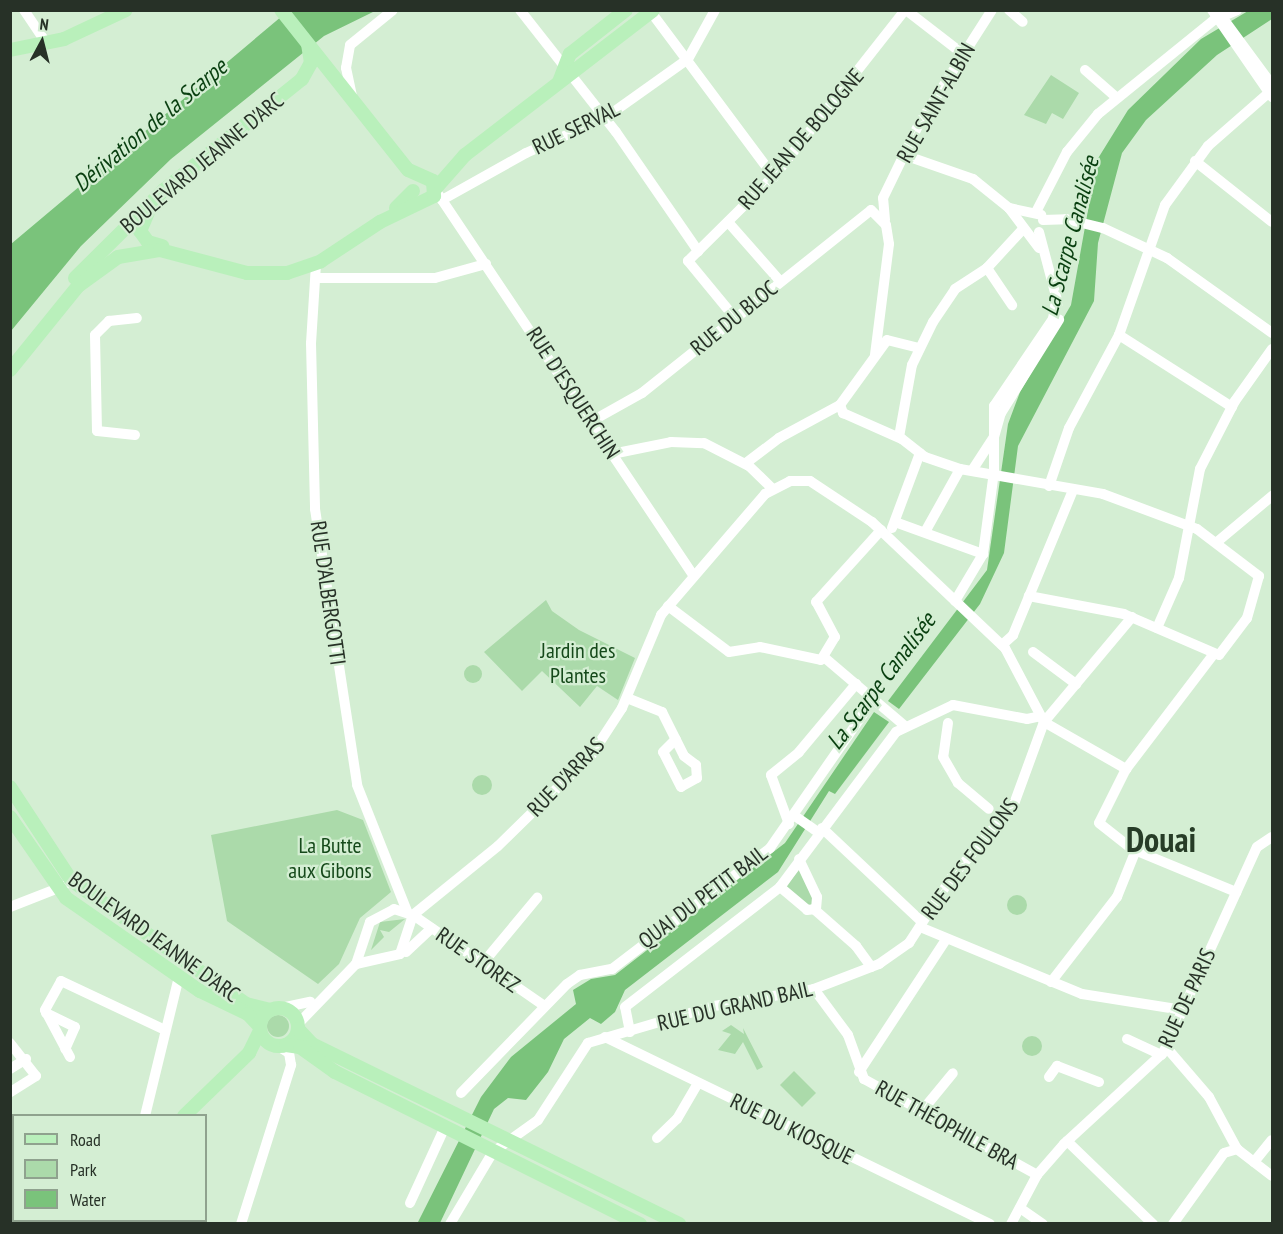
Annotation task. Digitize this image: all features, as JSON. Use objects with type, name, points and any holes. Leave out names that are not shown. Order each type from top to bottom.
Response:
[{"type":"main road","points":[[10,50],[46,44],[126,10]]},
{"type":"main road","points":[[281,10],[313,56]]},
{"type":"main road","points":[[565,75],[572,52],[626,10]]},
{"type":"main road","points":[[10,370],[85,279],[118,257],[149,249],[252,274],[317,271],[426,190],[465,155],[565,75],[652,11]]},
{"type":"main road","name":"RUE D'ESQUERCHIN","points":[[313,56],[426,190]]},
{"type":"main road","name":"RUE D'ESQUERCHIN","points":[[313,56],[352,96],[426,190]]},
{"type":"main road","name":"BOULEVARD JEANNE D'ARC","points":[[10,359],[66,289],[164,190],[298,82],[313,56]]},
{"type":"main road","name":"BOULEVARD JEANNE D'ARC","points":[[164,246],[143,237],[139,227],[145,214],[291,94],[314,78],[329,76]]},
{"type":"main road","points":[[66,289],[116,252],[164,246],[247,268],[292,266],[426,190]]},
{"type":"main road","name":"BOULEVARD JEANNE D'ARC","points":[[10,787],[71,880],[246,1004],[275,1009]]},
{"type":"main road","name":"BOULEVARD JEANNE D'ARC","points":[[10,817],[58,891],[179,977],[246,1012],[259,1028],[279,1045]]},
{"type":"main road","points":[[185,1112],[251,1051],[259,1028],[275,1009],[298,1026],[312,1044],[679,1224]]},
{"type":"main road","points":[[232,1071],[279,1045],[298,1026]]},
{"type":"main road","points":[[279,1045],[302,1048],[335,1072],[640,1224]]},
{"type":"street","points":[[24,10],[46,44]]},
{"type":"street","points":[[352,96],[346,74],[350,45],[393,10]]},
{"type":"street","points":[[520,10],[565,75],[605,118],[698,251]]},
{"type":"street","name":"RUE SERVAL","points":[[426,190],[526,153],[605,118],[688,60],[715,10]]},
{"type":"street","points":[[905,10],[963,54]]},
{"type":"street","name":"RUE JEAN DE BOLOGNE","points":[[735,318],[688,261],[774,177],[905,10]]},
{"type":"street","name":"RUE SAINT-ALBIN","points":[[886,225],[883,198],[904,155],[963,54],[992,10]]},
{"type":"street","points":[[1008,10],[1023,22]]},
{"type":"street","points":[[899,437],[919,348],[955,290],[987,268],[1036,215],[1074,141],[1116,97],[1201,31],[1238,10]]},
{"type":"street","points":[[652,11],[774,177]]},
{"type":"street","points":[[1050,486],[1069,428],[1119,334],[1147,248],[1165,205],[1195,162],[1237,117],[1270,88],[1219,19]]},
{"type":"street","points":[[1085,70],[1116,97]]},
{"type":"street","points":[[904,155],[966,175],[1009,208],[1041,251]]},
{"type":"street","points":[[1195,162],[1272,222]]},
{"type":"street","name":"RUE D'ESQUERCHIN","points":[[426,190],[448,212],[486,264],[694,576]]},
{"type":"street","name":"RUE D'ESQUERCHIN","points":[[426,190],[448,212]]},
{"type":"street","points":[[1009,208],[1103,228],[1147,248],[1197,276],[1272,333]]},
{"type":"street","name":"RUE DU BLOC","points":[[592,420],[642,393],[780,281],[873,211],[886,225]]},
{"type":"street","points":[[973,469],[994,437],[1001,413],[1059,321],[1056,299],[1041,251],[1036,215]]},
{"type":"street","points":[[728,222],[780,281]]},
{"type":"street","points":[[875,355],[889,258],[886,225]]},
{"type":"street","points":[[1024,229],[1039,232]]},
{"type":"street","points":[[317,271],[435,278],[486,264]]},
{"type":"street","points":[[987,268],[1012,305]]},
{"type":"street","name":"RUE D'ALBERGOTTI","points":[[317,271],[311,337],[315,504],[356,780],[410,913]]},
{"type":"street","points":[[135,435],[97,431],[95,335],[109,321],[137,318]]},
{"type":"street","points":[[1119,334],[1232,407]]},
{"type":"street","points":[[746,463],[778,438],[840,405],[875,355],[890,338],[919,348]]},
{"type":"street","points":[[1157,628],[1179,578],[1198,474],[1232,407],[1272,349]]},
{"type":"street","points":[[840,405],[843,413],[899,437],[920,453],[960,469],[996,472],[1050,486],[1110,496],[1190,526],[1217,542],[1259,576],[1247,618],[1126,769],[1099,823],[1136,850],[1185,868],[1236,892]]},
{"type":"street","points":[[957,603],[975,575],[983,554],[996,472],[994,437]]},
{"type":"street","points":[[612,454],[692,441],[719,448],[746,463],[772,488],[810,481],[884,533],[1002,645],[1042,719]]},
{"type":"street","points":[[825,658],[835,637],[816,609],[817,600],[895,522],[920,453]]},
{"type":"street","points":[[924,532],[960,469]]},
{"type":"street","name":"RUE D'ARRAS","points":[[410,913],[506,839],[592,754],[627,698],[668,606],[772,488]]},
{"type":"street","points":[[1002,645],[1013,635],[1073,490]]},
{"type":"street","points":[[1217,542],[1272,496]]},
{"type":"street","points":[[895,522],[912,531],[924,532],[983,554]]},
{"type":"street","points":[[897,545],[912,531]]},
{"type":"street","points":[[1029,596],[1132,617],[1217,655]]},
{"type":"street","points":[[668,606],[714,645],[736,653],[760,647],[808,661],[825,658],[876,704],[905,726]]},
{"type":"street","points":[[1042,719],[1062,700],[1132,617]]},
{"type":"street","points":[[1033,652],[1076,684]]},
{"type":"street","points":[[856,684],[797,754],[773,772],[770,778],[798,821],[820,830],[921,925],[945,941],[1051,982],[1110,1001],[1183,1010]]},
{"type":"street","points":[[627,698],[662,712],[676,739]]},
{"type":"street","name":"QUAI DU PETIT BAIL","points":[[543,1005],[580,975],[605,972],[753,862],[798,821],[813,780],[876,704]]},
{"type":"street","points":[[630,1032],[623,1012],[628,1004],[780,887],[888,738],[905,726],[952,707],[1027,719],[1042,719],[1126,769]]},
{"type":"street","name":"RUE DES FOULONS","points":[[921,925],[996,815],[1019,794],[1042,719]]},
{"type":"street","points":[[948,723],[943,757],[958,783],[996,815]]},
{"type":"street","name":"RUE DE PARIS","points":[[1011,1224],[1037,1175],[1067,1141],[1106,1088],[1163,1051],[1258,844],[1271,837]]},
{"type":"street","points":[[1051,982],[1117,897],[1136,850]]},
{"type":"street","points":[[799,859],[817,897],[815,910]]},
{"type":"street","points":[[10,907],[58,891],[71,880]]},
{"type":"street","points":[[780,887],[815,910],[854,944],[871,968]]},
{"type":"street","points":[[483,963],[537,898]]},
{"type":"street","points":[[298,1026],[318,998],[356,964],[373,918],[394,909],[410,913],[405,946],[396,957]]},
{"type":"street","name":"RUE STOREZ","points":[[410,913],[543,1005]]},
{"type":"street","name":"RUE DU GRAND BAIL","points":[[450,1224],[488,1149],[501,1136],[538,1120],[577,1053],[605,1037],[630,1032],[714,1006],[814,989],[871,968],[906,945],[921,925]]},
{"type":"street","points":[[356,964],[396,957],[432,928]]},
{"type":"street","points":[[859,1072],[945,941]]},
{"type":"street","points":[[145,1114],[179,977]]},
{"type":"street","points":[[46,1013],[75,1027],[68,1053],[46,1013],[56,984],[63,980],[165,1030]]},
{"type":"street","points":[[814,989],[848,1035],[859,1072]]},
{"type":"street","points":[[275,1009],[318,998]]},
{"type":"street","points":[[461,1093],[543,1005]]},
{"type":"street","name":"RUE DU KIOSQUE","points":[[605,1037],[986,1222]]},
{"type":"street","points":[[1127,1039],[1163,1051],[1209,1097],[1237,1149],[1272,1176]]},
{"type":"street","points":[[10,1043],[26,1059],[36,1076],[10,1092]]},
{"type":"street","points":[[241,1224],[289,1075],[290,1056],[279,1045]]},
{"type":"street","points":[[10,1069],[26,1059]]},
{"type":"street","points":[[289,1075],[303,1059],[335,1072]]},
{"type":"street","points":[[1049,1077],[1057,1066],[1106,1088]]},
{"type":"street","name":"RUE THÉOPHILE BRA","points":[[859,1072],[921,1112],[1037,1175]]},
{"type":"street","points":[[921,1112],[953,1073]]},
{"type":"street","points":[[657,1138],[674,1123],[698,1083]]},
{"type":"street","points":[[410,1203],[450,1130]]},
{"type":"street","points":[[1254,1162],[1272,1140]]},
{"type":"street","points":[[1067,1141],[1153,1224]]},
{"type":"street","points":[[1173,1224],[1224,1153],[1237,1149]]},
{"type":"street","points":[[1020,1208],[1043,1224]]},
{"type":"green space","points":[[1051,75],[1079,93],[1063,119],[1052,113],[1046,124],[1024,115]]},
{"type":"green space","name":"Jardin des Plantes","points":[[546,600],[552,611],[579,630],[635,658],[618,700],[597,686],[580,707],[542,671],[522,691],[484,652]]},
{"type":"green space","points":[[473,665],[479,668],[482,674],[479,680],[473,683],[467,680],[464,674],[467,668]]},
{"type":"green space","points":[[482,775],[489,778],[492,785],[489,792],[482,795],[475,792],[472,785],[475,778]]},
{"type":"green space","name":"La Butte aux Gibons","points":[[337,810],[363,820],[391,892],[360,918],[339,964],[318,984],[227,921],[211,835]]},
{"type":"green space","points":[[800,867],[814,902],[808,908],[786,888]]},
{"type":"green space","points":[[1017,895],[1024,898],[1027,905],[1024,912],[1017,915],[1010,912],[1007,905],[1010,898]]},
{"type":"green space","points":[[405,919],[389,932],[380,930],[384,937],[371,950],[380,922]]},
{"type":"green space","points":[[278,1015],[286,1018],[289,1026],[286,1034],[278,1037],[270,1034],[267,1026],[270,1018]]},
{"type":"green space","points":[[731,1025],[744,1034],[743,1028],[763,1067],[757,1070],[743,1042],[735,1054],[718,1050],[731,1034],[722,1031]]},
{"type":"green space","points":[[1032,1036],[1039,1039],[1042,1046],[1039,1053],[1032,1056],[1025,1053],[1022,1046],[1025,1039]]},
{"type":"green space","points":[[794,1071],[816,1093],[802,1107],[780,1085]]},
{"type":"water","points":[[288,11],[375,11],[324,36],[171,159],[81,246],[11,331],[11,244]]},
{"type":"water","points":[[1248,11],[1272,11],[1272,19],[1217,55],[1146,120],[1122,153],[1098,243],[1094,301],[1018,446],[1004,553],[980,604],[899,709],[888,701],[987,570],[1008,424],[1020,392],[1071,305],[1097,160],[1128,110],[1201,39]]},
{"type":"water","points":[[874,712],[889,722],[835,794],[829,791],[778,872],[625,990],[615,1012],[601,1024],[590,1018],[564,1039],[548,1072],[526,1100],[508,1098],[494,1109],[440,1223],[417,1224],[481,1097],[511,1057],[576,1004],[573,990],[591,979],[615,975],[785,843]]},
{"type":"district","name":"Douai","points":[[1161,840]]},
{"type":"water label","name":"Dérivation de la Scarpe","points":[[150,125]]},
{"type":"water label","name":"La Scarpe Canalisée","points":[[1070,236]]},
{"type":"water label","name":"La Scarpe Canalisée","points":[[881,681]]}]
